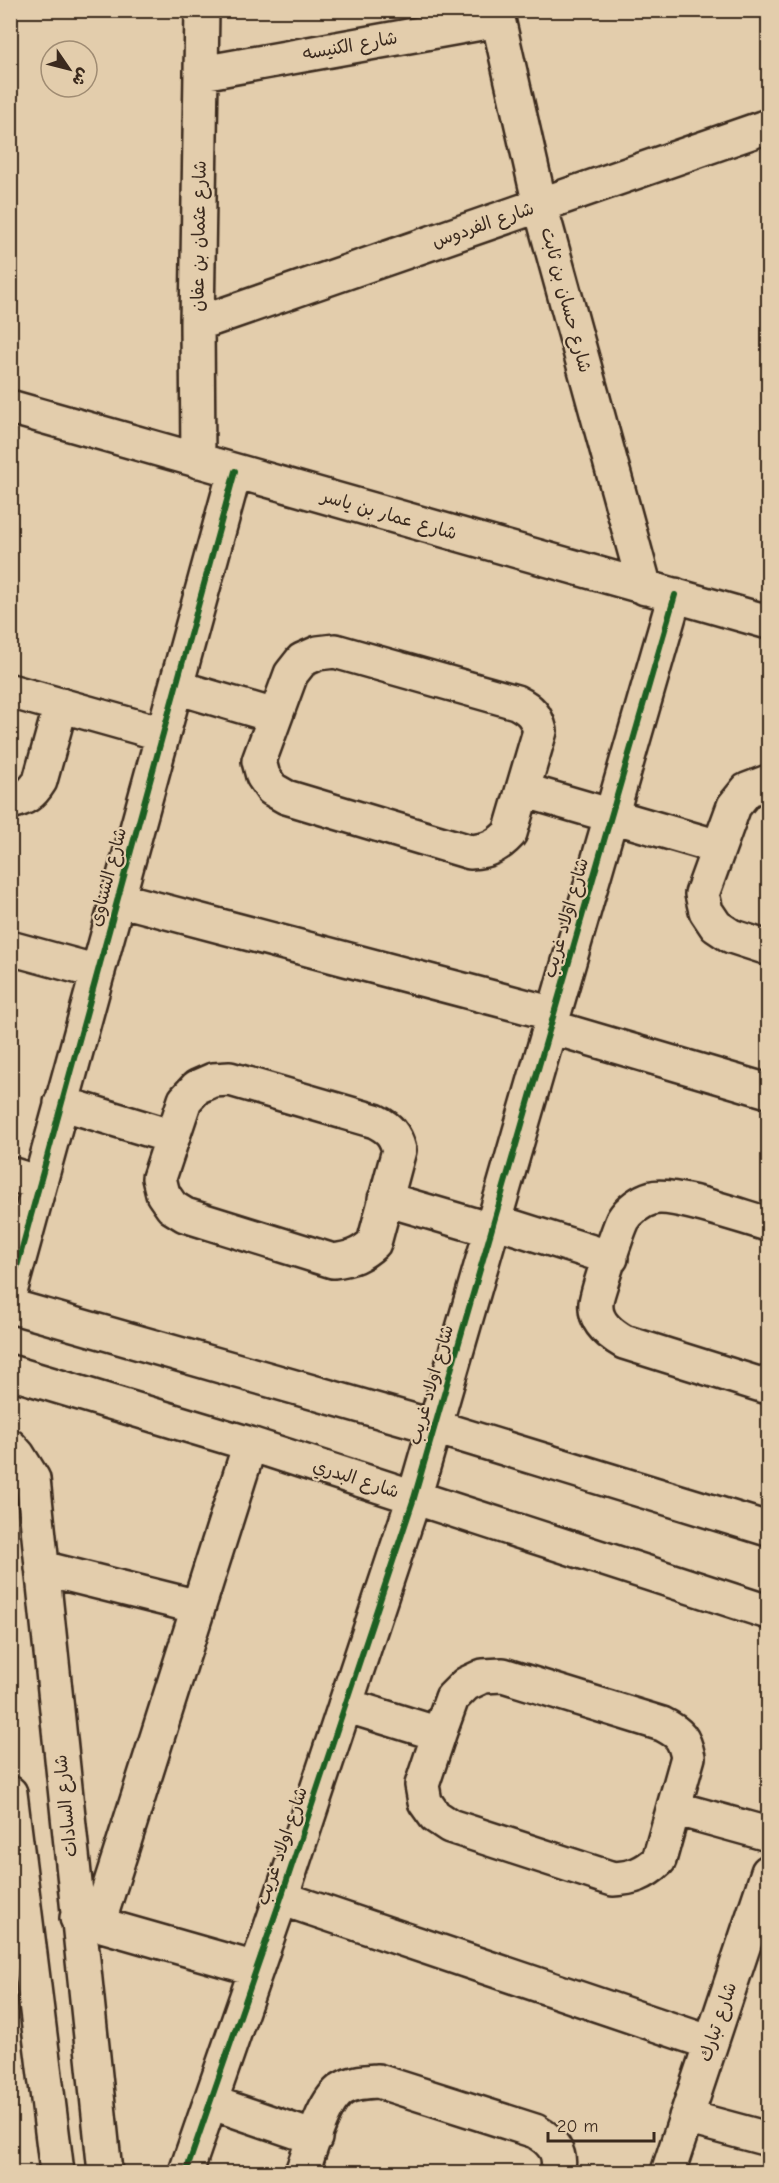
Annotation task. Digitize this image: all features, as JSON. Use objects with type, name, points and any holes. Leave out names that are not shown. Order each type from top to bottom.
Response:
[{"type":"street","name":"شارع عثمان بن عفان","points":[[198,461],[197,324],[202,10]]},
{"type":"street","name":"شارع الكنيسه","points":[[202,73],[497,15]]},
{"type":"street","name":"شارع حسان بن ثابت","points":[[497,15],[540,205],[660,592]]},
{"type":"street","name":"شارع الفردوس","points":[[197,324],[768,126]]},
{"type":"street","name":"شارع عمار بن ياسر","points":[[10,407],[768,622]]},
{"type":"street","name":"شارع الشناوى","points":[[10,1292],[25,1178],[61,1103],[235,471]]},
{"type":"street","name":"شارع اولاد غريب","points":[[186,2172],[281,1898],[414,1498],[611,815],[660,592]]},
{"type":"street","points":[[335,651],[516,702],[528,708],[537,718],[540,731],[523,790],[510,833],[499,844],[486,851],[470,852],[286,797],[272,789],[263,776],[259,761],[291,674],[302,660],[318,652],[335,651]]},
{"type":"street","points":[[176,687],[275,716]]},
{"type":"street","points":[[10,691],[163,734]]},
{"type":"street","points":[[10,802],[23,799],[33,792],[40,781],[61,705]]},
{"type":"street","points":[[768,782],[747,790],[734,806],[702,894],[706,911],[716,926],[731,936],[768,948]]},
{"type":"street","points":[[523,790],[719,847]]},
{"type":"street","points":[[118,899],[552,1021],[768,1091]]},
{"type":"street","points":[[10,948],[98,972]]},
{"type":"street","points":[[230,1079],[375,1120],[387,1126],[396,1137],[399,1150],[385,1199],[374,1243],[363,1253],[349,1259],[333,1261],[185,1215],[172,1207],[163,1194],[159,1178],[186,1100],[198,1087],[213,1080],[230,1079]]},
{"type":"street","points":[[61,1103],[173,1137]]},
{"type":"street","points":[[768,1224],[671,1197],[652,1198],[636,1206],[623,1220],[596,1304],[599,1320],[609,1334],[624,1342],[768,1387]]},
{"type":"street","points":[[385,1199],[492,1225],[611,1258]]},
{"type":"street","points":[[10,1306],[435,1427],[768,1529]]},
{"type":"street","name":"شارع البدري","points":[[10,1372],[250,1443],[768,1612]]},
{"type":"street","points":[[250,1443],[198,1607],[87,1921],[256,1969]]},
{"type":"street","name":"شارع السادات","points":[[10,1446],[33,1479],[42,1568],[87,1921],[105,2172]]},
{"type":"street","points":[[42,1568],[198,1607]]},
{"type":"street","points":[[483,1676],[503,1676],[662,1724],[675,1731],[685,1742],[688,1757],[674,1808],[659,1860],[646,1872],[631,1878],[613,1879],[450,1826],[435,1816],[425,1802],[422,1785],[452,1698],[466,1684],[483,1676]]},
{"type":"street","points":[[345,1705],[440,1734]]},
{"type":"street","points":[[10,1793],[57,2172]]},
{"type":"street","points":[[674,1808],[768,1834]]},
{"type":"street","name":"شارع تبارك","points":[[668,2172],[765,1891]]},
{"type":"street","points":[[281,1898],[711,2043]]},
{"type":"street","points":[[302,2172],[328,2103],[341,2089],[359,2082],[378,2081],[535,2131],[547,2138],[556,2150],[559,2164],[557,2172]]},
{"type":"street","points":[[210,2102],[315,2138]]},
{"type":"street","points":[[686,2117],[768,2139]]},
{"type":"cycle path","points":[[10,1292],[235,471]]},
{"type":"cycle path","points":[[186,2172],[281,1898],[414,1498],[675,595]]}]
